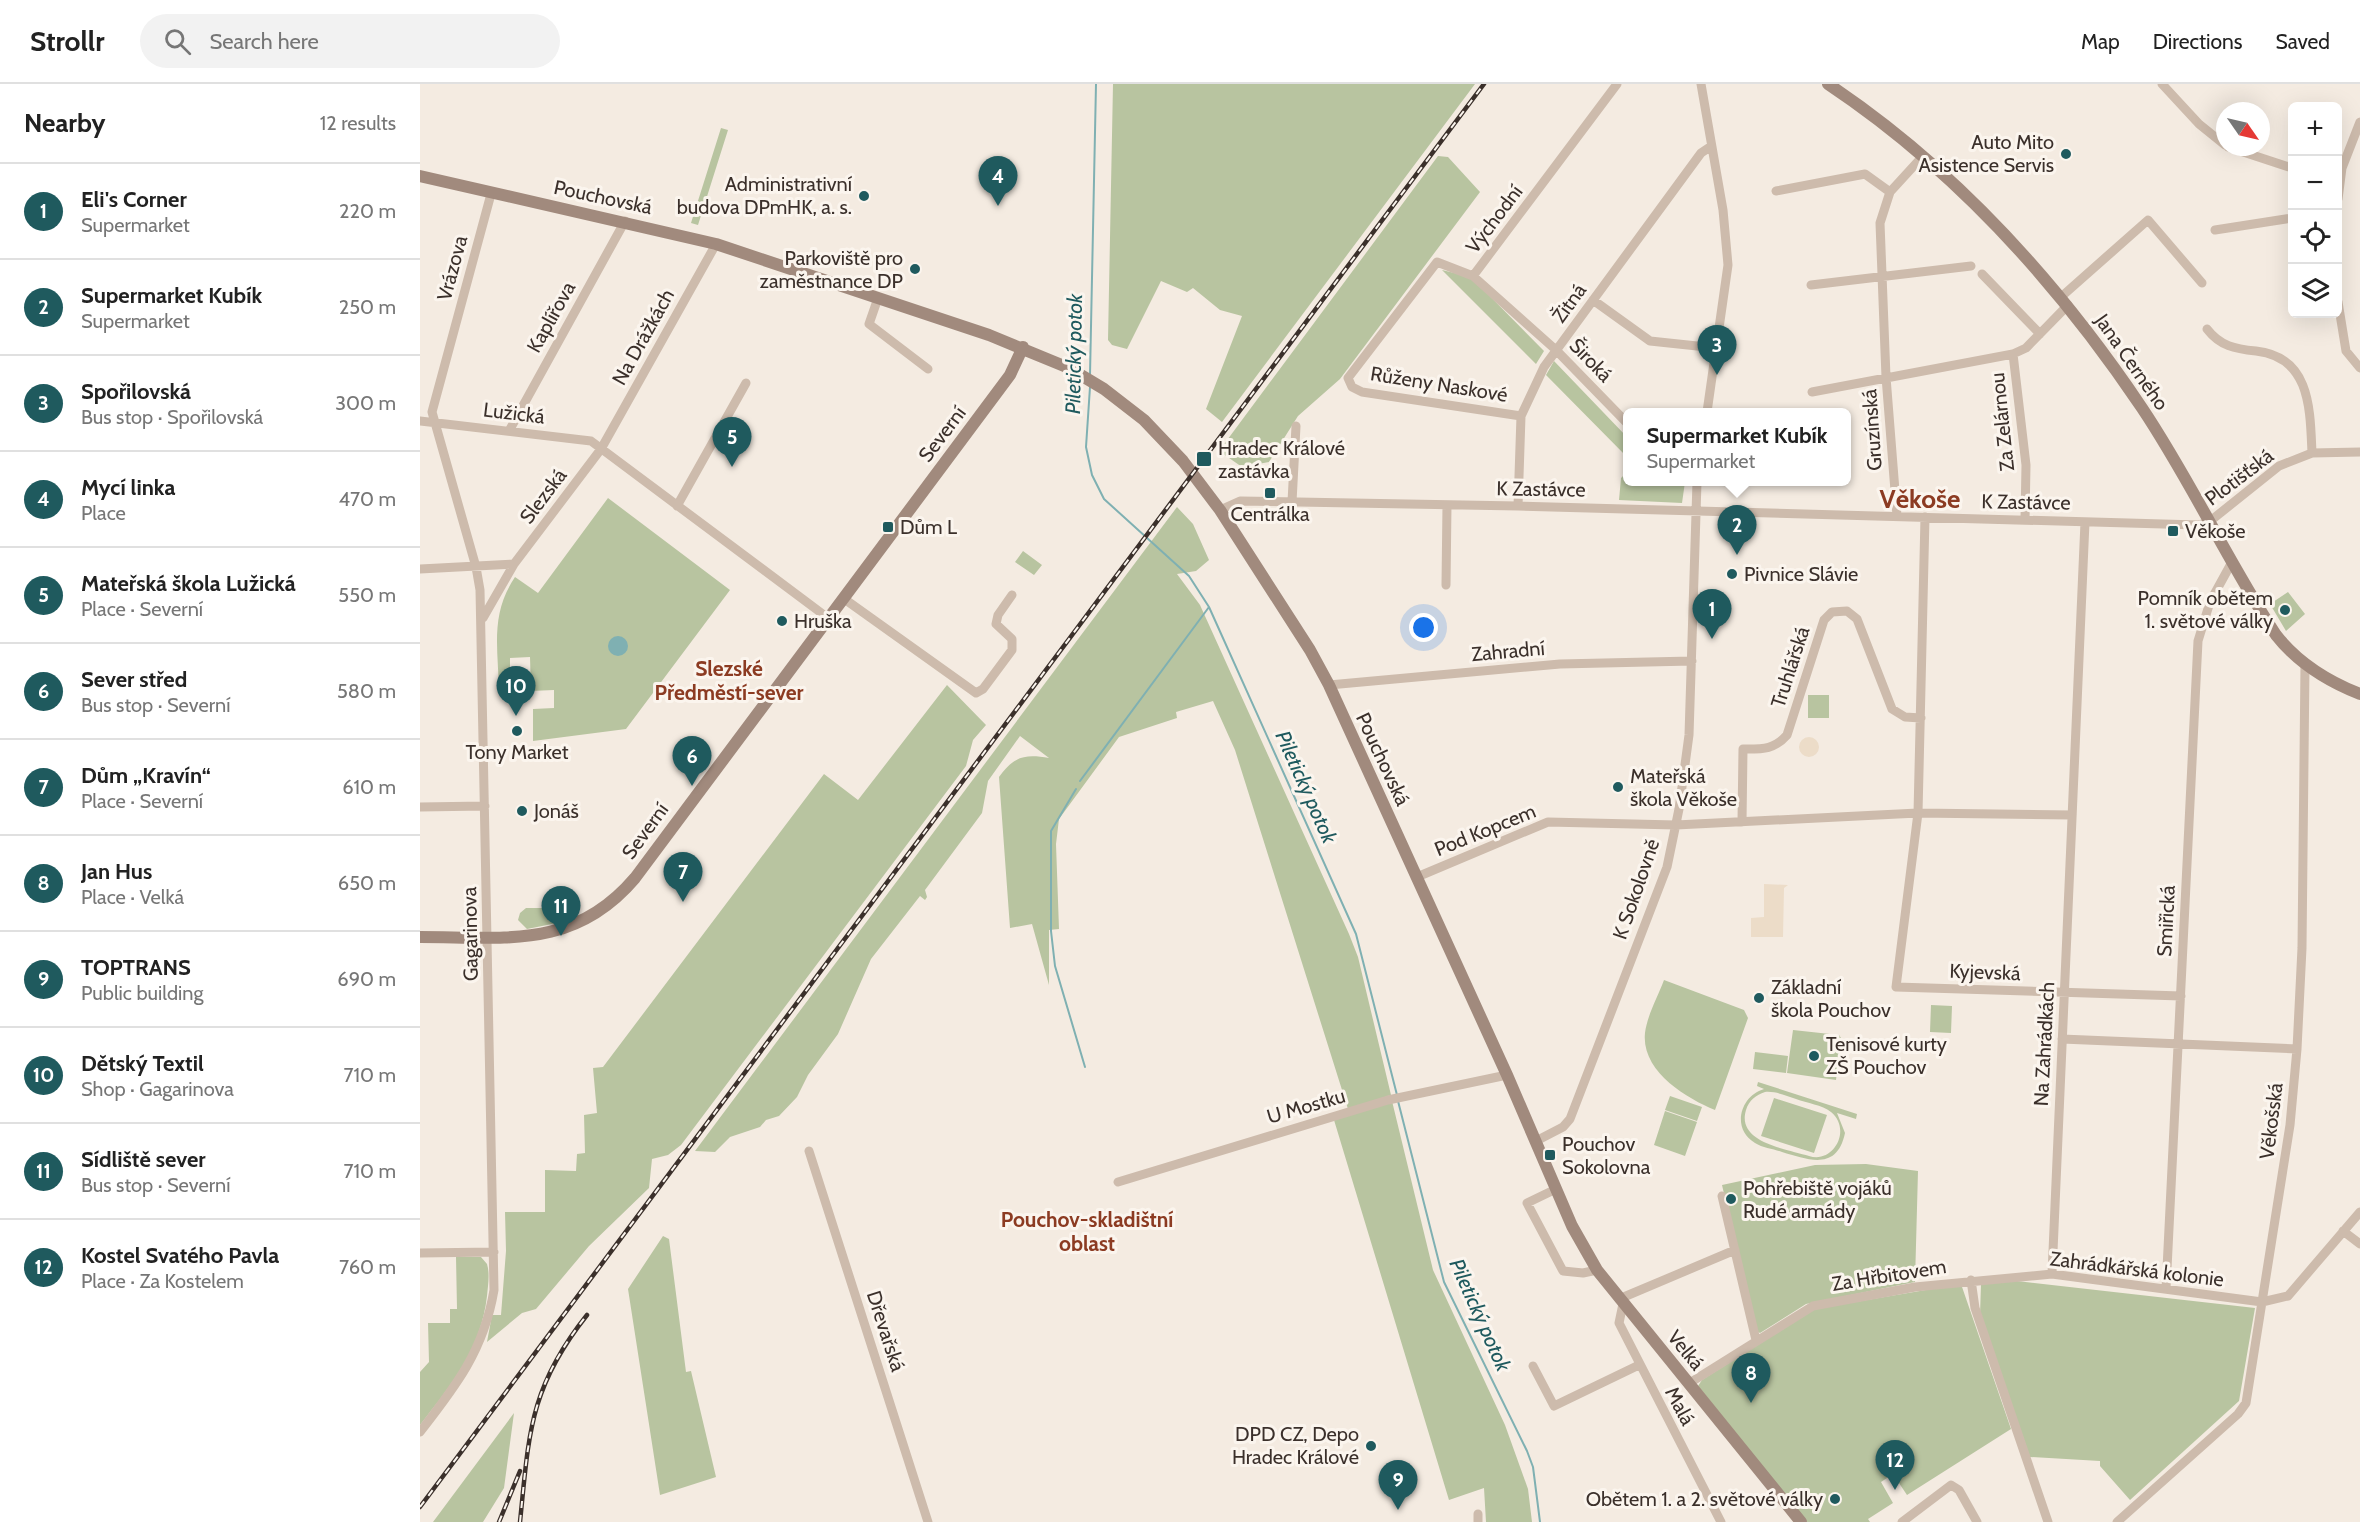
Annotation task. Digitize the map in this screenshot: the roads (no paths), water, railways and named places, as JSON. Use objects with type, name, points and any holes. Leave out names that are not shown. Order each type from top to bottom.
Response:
[{"type":"street","name":"Východní","points":[[1352,387],[1348,378],[1437,262],[1473,276],[1617,84]]},
{"type":"street","points":[[1701,84],[1728,252],[1726,284],[1708,408]]},
{"type":"street","name":"Jana Černého","points":[[1828,84],[1866,110],[1974,203],[2064,301],[2143,409],[2276,635],[2290,653],[2305,665],[2328,680],[2360,694]]},
{"type":"street","points":[[2162,84],[2199,124],[2216,137]]},
{"type":"street","points":[[2342,163],[2360,122]]},
{"type":"street","name":"Žitná","points":[[1518,506],[1521,416],[1544,367],[1701,153],[1710,147]]},
{"type":"street","points":[[2251,156],[2288,167]]},
{"type":"street","name":"Gruzínská","points":[[1897,516],[1886,377],[1880,223],[1890,192],[1922,157]]},
{"type":"street","points":[[1776,191],[1865,174],[1890,192]]},
{"type":"street","name":"Pouchovská","points":[[420,176],[716,244],[878,298],[1023,347],[1073,370],[1104,389],[1144,420],[1168,444],[1220,510],[1310,650],[1329,685],[1508,1074],[1556,1190],[1597,1270],[1621,1301]]},
{"type":"street","name":"Vrázova","points":[[433,421],[433,409],[491,194]]},
{"type":"street","points":[[2215,230],[2288,219]]},
{"type":"street","name":"Za Zelárnou","points":[[2025,520],[2026,465],[2013,354],[2026,348],[2040,334],[2064,301],[2148,220],[2202,283]]},
{"type":"street","name":"Kaplířova","points":[[509,431],[625,222]]},
{"type":"street","name":"Na Drážkách","points":[[601,448],[716,244]]},
{"type":"street","points":[[1811,285],[1971,266]]},
{"type":"street","points":[[1982,274],[2040,334]]},
{"type":"street","name":"Široká","points":[[1473,276],[1557,350],[1623,419]]},
{"type":"street","points":[[878,298],[869,324],[928,369]]},
{"type":"street","points":[[1593,300],[1650,341],[1716,348]]},
{"type":"street","points":[[2340,318],[2346,351],[2360,368]]},
{"type":"street","points":[[2207,329],[2216,340],[2224,345],[2281,358],[2302,379],[2310,417],[2312,453]]},
{"type":"street","name":"Severní","points":[[420,937],[488,937],[540,934],[565,929],[590,918],[617,897],[634,878],[1010,375],[1023,347]]},
{"type":"street","name":"Gruzínská","points":[[1812,392],[2013,354]]},
{"type":"street","points":[[678,506],[746,383]]},
{"type":"street","name":"Růženy Naskové","points":[[1352,387],[1362,392],[1521,416]]},
{"type":"street","name":"Lužická","points":[[420,421],[591,441],[601,448]]},
{"type":"street","name":"Gagarinova","points":[[420,1432],[451,1393],[480,1346],[494,1290],[482,621],[476,567],[433,421]]},
{"type":"street","points":[[1292,502],[1296,426]]},
{"type":"street","points":[[601,448],[828,618]]},
{"type":"street","name":"Slezská","points":[[482,621],[514,564],[601,448]]},
{"type":"street","name":"Plotišťská","points":[[2209,522],[2278,466],[2312,453],[2360,453]]},
{"type":"street","name":"K Sokolovně","points":[[1536,1141],[1563,1127],[1570,1119],[1666,867],[1687,764],[1697,486]]},
{"type":"street","name":"K Zastávce","points":[[1220,510],[1240,501],[1518,506],[2198,525],[2209,522]]},
{"type":"street","points":[[1446,585],[1447,505]]},
{"type":"street","points":[[1918,813],[1925,518]]},
{"type":"street","name":"Na Zahrádkách","points":[[2052,1274],[2085,522]]},
{"type":"street","name":"Smiřická","points":[[2166,1289],[2198,641],[2210,602],[2232,562]]},
{"type":"street","points":[[420,569],[514,564]]},
{"type":"street","points":[[843,598],[976,693],[983,689],[1012,650],[1012,639],[996,624],[998,615],[1012,595]]},
{"type":"street","name":"Truhlářská","points":[[1742,822],[1743,749],[1766,749],[1778,745],[1787,735],[1824,620],[1828,615],[1836,611],[1853,613],[1892,710],[1905,717],[1921,718]]},
{"type":"street","name":"Zahradní","points":[[1329,685],[1560,664],[1692,661]]},
{"type":"street","name":"Věkošská","points":[[2117,1522],[2246,1403],[2290,1125],[2297,1049],[2302,948],[2305,665]]},
{"type":"street","points":[[420,807],[485,806]]},
{"type":"street","points":[[1676,825],[1918,813],[2072,815]]},
{"type":"street","name":"Kyjevská","points":[[1918,813],[1896,987],[2181,996]]},
{"type":"street","name":"Pod Kopcem","points":[[1417,877],[1548,822],[1676,825]]},
{"type":"street","points":[[2062,1039],[2297,1049]]},
{"type":"street","name":"U Mostku","points":[[1118,1182],[1388,1100],[1508,1074]]},
{"type":"street","name":"Dřevařská","points":[[809,1151],[928,1522]]},
{"type":"street","points":[[1556,1190],[1527,1203],[1563,1271],[1583,1273],[1597,1270]]},
{"type":"street","points":[[1722,1196],[1756,1340]]},
{"type":"street","points":[[2262,1302],[2288,1296],[2360,1212]]},
{"type":"street","points":[[2343,1231],[2360,1244]]},
{"type":"street","points":[[1621,1301],[1735,1250]]},
{"type":"street","points":[[420,1253],[494,1252]]},
{"type":"street","name":"Zahrádkářská kolonie","points":[[1971,1281],[2052,1274],[2262,1302]]},
{"type":"street","name":"Za Hřbitovem","points":[[1689,1384],[1813,1306],[1915,1287],[1971,1281],[1976,1308],[2048,1522]]},
{"type":"street","name":"Malá","points":[[1621,1301],[1619,1323],[1721,1522]]},
{"type":"street","name":"Velká","points":[[1621,1301],[1801,1522]]},
{"type":"street","points":[[1533,1366],[1554,1406],[1639,1365]]},
{"type":"street","points":[[1902,1522],[1951,1485],[1959,1490],[1977,1522]]},
{"type":"water","points":[[614,636],[622,636],[628,642],[628,650],[622,656],[614,656],[608,650],[608,642]]},
{"type":"waterway","name":"Piletický potok","points":[[1090,375],[1096,84]]},
{"type":"waterway","name":"Piletický potok","points":[[1090,387],[1086,447],[1092,475],[1104,499],[1189,576],[1209,607],[1356,934],[1397,1095]]},
{"type":"waterway","points":[[1080,781],[1209,607]]},
{"type":"waterway","points":[[1076,789],[1051,831],[1051,931],[1055,966],[1085,1067]]},
{"type":"waterway","name":"Piletický potok","points":[[1398,1101],[1444,1282],[1527,1451],[1533,1467],[1540,1522]]},
{"type":"railway","points":[[420,1507],[1484,84]]},
{"type":"railway","points":[[520,1522],[526,1463],[535,1413],[553,1366],[587,1315]]},
{"type":"railway","points":[[499,1522],[520,1471]]},
{"type":"place","name":"Auto Mito Asistence Servis","points":[[2066,154]]},
{"type":"place","name":"Administrativní budova DPmHK, a. s.","points":[[864,196]]},
{"type":"place","name":"Mycí linka","points":[[998,206]]},
{"type":"place","name":"Parkoviště pro zaměstnance DP","points":[[915,269]]},
{"type":"place","name":"Spořilovská","points":[[1717,375]]},
{"type":"place","name":"Hradec Králové zastávka","points":[[1204,459]]},
{"type":"place","name":"Mateřská škola Lužická","points":[[732,467]]},
{"type":"place","name":"Centrálka","points":[[1270,493]]},
{"type":"place","name":"Dům L","points":[[888,527]]},
{"type":"place","name":"Věkoše","points":[[2173,531]]},
{"type":"place","name":"Supermarket Kubík","points":[[1737,555]]},
{"type":"place","name":"Pivnice Slávie","points":[[1732,574]]},
{"type":"place","name":"Pomník obětem 1. světové války","points":[[2285,610]]},
{"type":"place","name":"Hruška","points":[[782,621]]},
{"type":"place","name":"Eli's Corner","points":[[1712,639]]},
{"type":"place","name":"Dětský Textil","points":[[516,716]]},
{"type":"place","name":"Tony Market","points":[[517,731]]},
{"type":"place","name":"Sever střed","points":[[692,786]]},
{"type":"place","name":"Mateřská škola Věkoše","points":[[1618,787]]},
{"type":"place","name":"Jonáš","points":[[522,811]]},
{"type":"place","name":"Dům „Kravín“","points":[[683,902]]},
{"type":"place","name":"Sídliště sever","points":[[561,936]]},
{"type":"place","name":"Základní škola Pouchov","points":[[1759,998]]},
{"type":"place","name":"Tenisové kurty ZŠ Pouchov","points":[[1814,1056]]},
{"type":"place","name":"Pouchov Sokolovna","points":[[1550,1155]]},
{"type":"place","name":"Pohřebiště vojáků Rudé armády","points":[[1731,1199]]},
{"type":"place","name":"Jan Hus","points":[[1751,1403]]},
{"type":"place","name":"DPD CZ, Depo Hradec Králové","points":[[1371,1446]]},
{"type":"place","name":"Kostel Svatého Pavla","points":[[1895,1490]]},
{"type":"place","name":"Obětem 1. a 2. světové války","points":[[1835,1499]]},
{"type":"place","name":"TOPTRANS","points":[[1398,1510]]},
{"type":"district","name":"Věkoše","points":[[1920,499]]},
{"type":"district","name":"Slezské Předměstí-sever","points":[[729,681]]},
{"type":"district","name":"Pouchov-skladištní oblast","points":[[1087,1232]]}]
